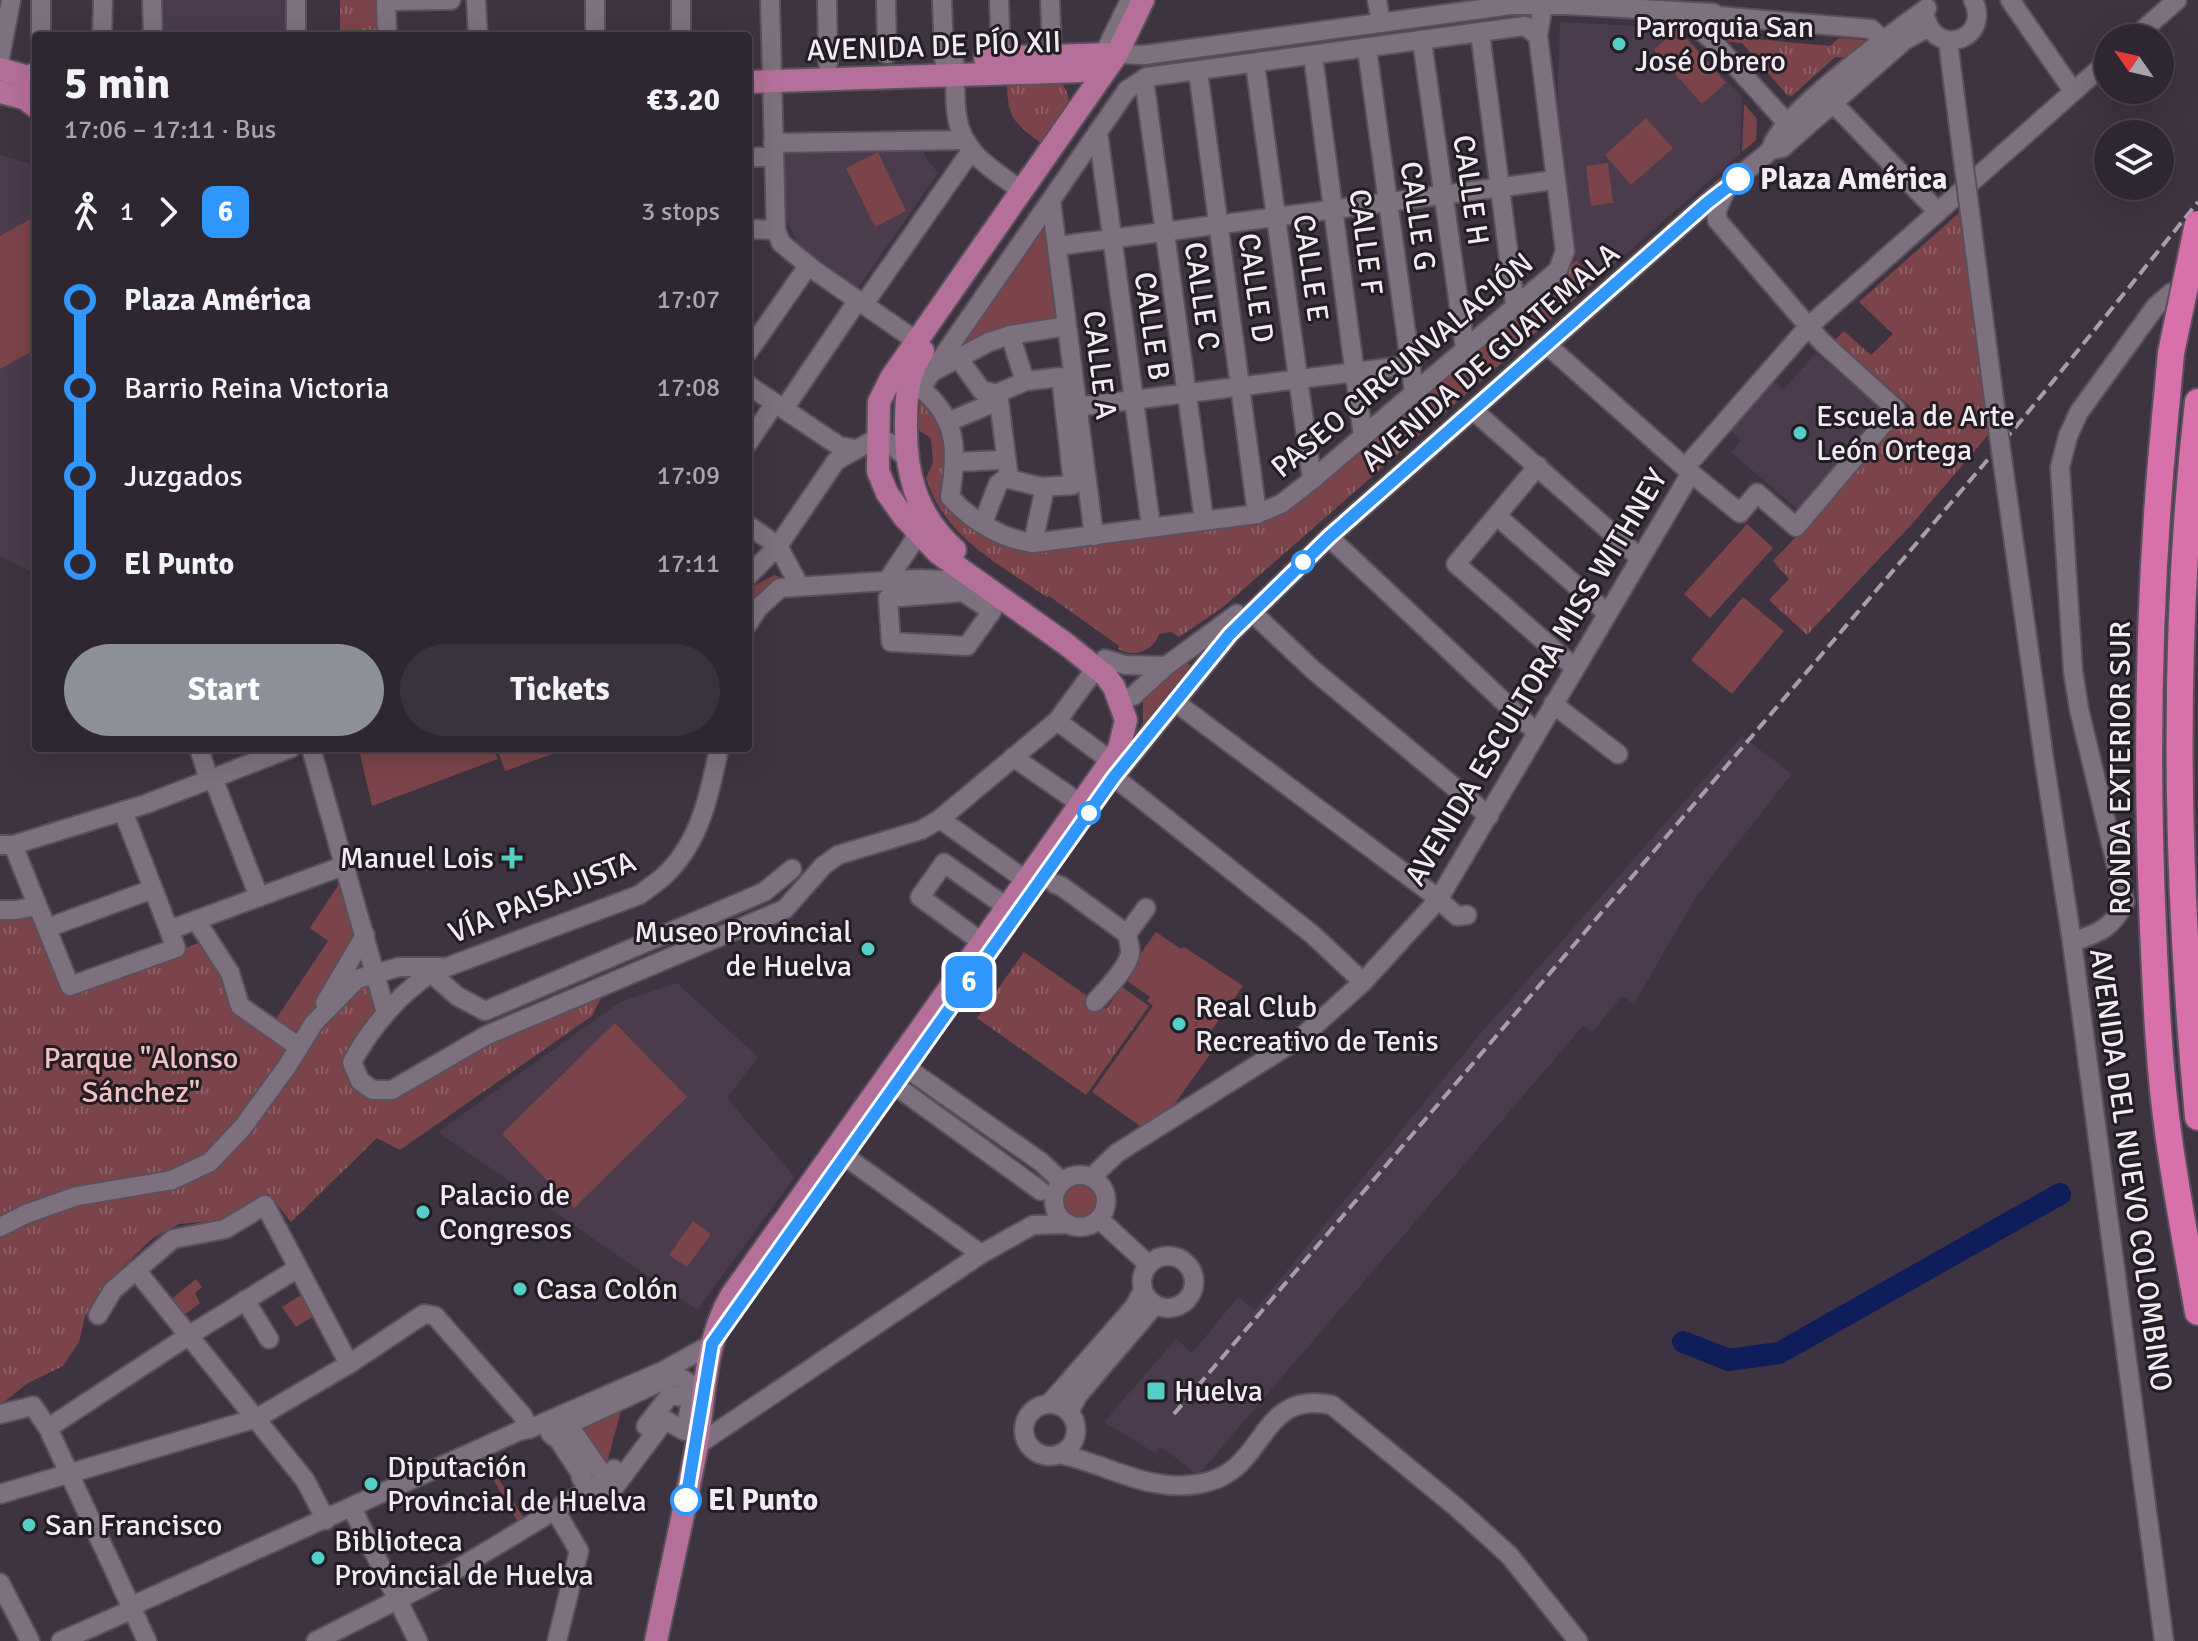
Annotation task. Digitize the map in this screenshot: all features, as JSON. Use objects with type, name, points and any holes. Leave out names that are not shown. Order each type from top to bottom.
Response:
[{"type":"highway","name":"RONDA EXTERIOR SUR","points":[[2198,224],[2171,353],[2153,556],[2149,679],[2149,852],[2156,994],[2168,1137],[2198,1312]]},
{"type":"highway","name":"RONDA EXTERIOR SUR","points":[[2198,402],[2183,558],[2179,842],[2187,997],[2198,1117]]},
{"type":"main road","points":[[1100,663],[977,581],[916,533],[887,493],[878,471],[879,402],[915,340],[1091,91],[1143,0]]},
{"type":"main road","points":[[656,1641],[696,1446],[697,1394],[721,1314],[731,1296],[901,1072],[1112,769],[1119,749],[1126,720],[1126,698],[1114,687],[1100,663],[958,552],[937,533],[922,510],[905,457],[906,397],[919,357],[1112,56],[1152,0]]},
{"type":"main road","name":"AVENIDA DE PÍO XII","points":[[752,68],[771,74],[951,65],[1001,57],[1052,63],[1082,71],[1112,56]]},
{"type":"main road","name":"AVENIDA DE PÍO XII","points":[[752,81],[828,64],[1052,63]]},
{"type":"main road","points":[[1052,63],[1076,89],[1077,112]]},
{"type":"main road","points":[[0,69],[32,94]]},
{"type":"main road","points":[[0,92],[32,95]]},
{"type":"main road","points":[[712,1344],[846,1157],[983,943],[1081,804],[1112,769]]},
{"type":"street","points":[[0,58],[11,0]]},
{"type":"street","points":[[41,0],[41,32]]},
{"type":"street","points":[[102,32],[103,0]]},
{"type":"street","points":[[152,0],[153,32]]},
{"type":"street","points":[[296,0],[296,32]]},
{"type":"street","points":[[387,32],[386,0],[451,0]]},
{"type":"street","points":[[476,0],[478,32]]},
{"type":"street","points":[[595,0],[595,32]]},
{"type":"street","points":[[681,0],[681,32]]},
{"type":"street","points":[[770,0],[776,230],[781,243],[808,266],[915,340]]},
{"type":"street","points":[[827,0],[828,64]]},
{"type":"street","points":[[886,0],[887,54]]},
{"type":"street","points":[[942,0],[957,119],[968,145],[987,166],[1021,190]]},
{"type":"street","points":[[999,0],[1001,57]]},
{"type":"street","points":[[1050,0],[1052,63]]},
{"type":"street","points":[[1130,0],[1112,56],[1144,55],[1510,3],[1626,4],[1718,16],[1871,29],[1883,40]]},
{"type":"street","points":[[1377,0],[1381,23]]},
{"type":"street","points":[[1929,11],[1939,37],[1948,41],[1964,38],[1975,26],[1977,10],[1973,0]]},
{"type":"street","points":[[2010,0],[2073,91]]},
{"type":"street","points":[[2150,24],[2177,0]]},
{"type":"street","points":[[1057,246],[1550,180],[1532,31],[1531,17],[1537,5]]},
{"type":"street","points":[[1685,11],[1786,122]]},
{"type":"street","name":"AVENIDA DE GUATEMALA","points":[[1771,150],[1771,143],[1786,122],[1883,40],[1929,11]]},
{"type":"street","name":"AVENIDA DE GUATEMALA","points":[[1112,769],[1175,702],[1230,634],[1329,537],[1707,203],[1771,150],[1782,148],[1905,40],[1929,11]]},
{"type":"street","points":[[1711,39],[1708,27],[1718,16]]},
{"type":"street","points":[[1044,492],[1033,543],[1005,537],[962,510],[950,497],[956,462],[948,422],[936,402],[924,391],[923,385],[1127,90],[1144,79],[1198,71],[1480,33],[1532,31]]},
{"type":"street","points":[[1480,33],[1515,305]]},
{"type":"street","name":"AVENIDA DE GUATEMALA","points":[[1866,74],[1870,59],[1878,52],[1883,40]]},
{"type":"street","name":"CALLE H","points":[[1422,41],[1465,348]]},
{"type":"street","name":"AVENIDA DEL NUEVO COLOMBINO","points":[[1948,41],[1996,415],[2072,942],[2164,1641]]},
{"type":"street","name":"CALLE G","points":[[1367,49],[1414,391]]},
{"type":"street","name":"CALLE F","points":[[1313,56],[1363,436]]},
{"type":"street","name":"CALLE E","points":[[1255,64],[1312,480]]},
{"type":"street","name":"CALLE D","points":[[1198,71],[1257,514]]},
{"type":"street","name":"AVENIDA ESCULTORA MISS WITHNEY","points":[[1092,1177],[1117,1153],[1303,1036],[1363,982],[1438,900],[1640,558],[1690,467],[1808,327],[2094,73]]},
{"type":"street","name":"CALLE C","points":[[1144,79],[1204,520]]},
{"type":"street","points":[[1826,109],[1938,212]]},
{"type":"street","name":"AVENIDA DE GUATEMALA","points":[[1786,122],[1795,122],[1826,109]]},
{"type":"street","name":"CALLE B","points":[[1098,132],[1151,527]]},
{"type":"street","points":[[752,156],[773,150],[968,145]]},
{"type":"street","points":[[752,438],[861,302],[968,145]]},
{"type":"street","name":"PASEO CIRCUNVALACIÓN","points":[[1033,543],[1257,514],[1281,504],[1558,270],[1565,251],[1550,180]]},
{"type":"street","points":[[1547,345],[1740,513],[1757,493],[1796,527],[1896,409],[1808,327],[1717,220],[1717,210],[1726,190]]},
{"type":"street","name":"CALLE A","points":[[1051,201],[1094,536]]},
{"type":"street","points":[[752,229],[776,230]]},
{"type":"street","points":[[752,346],[808,266]]},
{"type":"street","points":[[2072,942],[2096,934],[2117,920],[2125,902],[2079,709],[2073,671],[2060,467],[2068,436],[2079,412],[2156,306],[2171,293],[2198,282]]},
{"type":"street","points":[[936,370],[989,342],[1010,335],[1067,326]]},
{"type":"street","points":[[1010,335],[1024,378]]},
{"type":"street","points":[[959,359],[982,391],[992,398],[1002,460],[1002,481],[998,484],[983,523]]},
{"type":"street","points":[[1077,407],[1411,365]]},
{"type":"street","points":[[948,422],[1024,378],[1061,371]]},
{"type":"street","points":[[1061,377],[1074,488],[1041,487],[1009,479],[998,393],[1026,381],[1061,377]]},
{"type":"street","points":[[752,388],[839,446],[856,449]]},
{"type":"street","points":[[856,449],[879,402]]},
{"type":"street","points":[[1473,410],[1640,558]]},
{"type":"street","points":[[752,572],[778,546],[836,461],[877,438],[890,443],[905,457]]},
{"type":"street","points":[[956,462],[1002,460]]},
{"type":"street","points":[[1538,466],[1456,564],[1575,668]]},
{"type":"street","points":[[1002,481],[1044,492],[1074,488]]},
{"type":"street","points":[[752,618],[780,588],[799,585],[888,589],[963,592],[992,611],[967,646],[891,642],[888,589],[916,533],[922,510]]},
{"type":"street","points":[[1497,516],[1607,613]]},
{"type":"street","points":[[752,528],[778,546],[799,585]]},
{"type":"street","points":[[1329,537],[1537,733]]},
{"type":"street","points":[[888,589],[940,578],[977,581]]},
{"type":"street","points":[[1126,698],[1239,612],[1252,612],[1312,669],[1489,816]]},
{"type":"street","points":[[436,970],[406,990],[364,1040],[352,1062],[360,1081],[373,1090],[392,1090],[487,1035],[785,909],[823,866],[838,855],[917,832],[940,819],[1057,721],[1100,663],[1166,666]]},
{"type":"street","points":[[1175,702],[1457,916],[1467,915]]},
{"type":"street","points":[[1553,704],[1618,754]]},
{"type":"street","points":[[1057,721],[1313,935],[1363,982]]},
{"type":"street","points":[[201,752],[259,897]]},
{"type":"street","points":[[281,752],[123,811],[7,845],[47,928],[70,986],[173,939],[196,920],[343,866]]},
{"type":"street","points":[[312,752],[386,1013]]},
{"type":"street","name":"VÍA PAISAJISTA","points":[[436,970],[639,895],[667,874],[689,847],[702,820],[718,752]]},
{"type":"street","points":[[1013,757],[1081,804]]},
{"type":"street","points":[[123,811],[173,939]]},
{"type":"street","points":[[940,819],[1027,881]]},
{"type":"street","points":[[983,943],[920,897],[944,863],[1008,908]]},
{"type":"street","points":[[314,1023],[357,979],[399,967],[436,970],[457,996],[485,1011],[764,892],[792,869]]},
{"type":"street","points":[[1055,884],[1127,934],[1128,959],[1095,1002]]},
{"type":"street","points":[[47,928],[153,889]]},
{"type":"street","points":[[0,910],[37,906]]},
{"type":"street","points":[[1127,934],[1146,908]]},
{"type":"street","points":[[196,920],[230,973],[240,1006],[299,1047]]},
{"type":"street","points":[[0,1227],[77,1196],[172,1180],[210,1162],[243,1127],[299,1047],[365,935]]},
{"type":"street","points":[[901,1072],[1052,1190],[1057,1212],[1068,1224]]},
{"type":"street","points":[[846,1157],[981,1254]]},
{"type":"street","points":[[696,1446],[981,1254],[1033,1225],[1084,1227],[1099,1219],[1104,1213],[1104,1189],[1092,1177],[1075,1175],[1052,1190],[1033,1225]]},
{"type":"street","points":[[98,1315],[113,1290],[173,1239],[225,1229],[265,1205],[349,1364]]},
{"type":"street","points":[[1099,1219],[1148,1264]]},
{"type":"street","points":[[1164,1256],[1173,1256],[1188,1266],[1193,1280],[1191,1294],[1181,1304],[1168,1308],[1149,1298],[1141,1281],[1148,1264],[1164,1256]]},
{"type":"street","points":[[48,1428],[298,1268]]},
{"type":"street","points":[[136,1270],[305,1480],[326,1520]]},
{"type":"street","points":[[1049,1404],[1134,1307],[1149,1298]]},
{"type":"street","points":[[1069,1412],[1149,1298]]},
{"type":"street","points":[[245,1300],[269,1339]]},
{"type":"street","points":[[0,1494],[257,1418],[349,1364],[424,1314],[435,1316],[523,1416],[529,1429]]},
{"type":"street","points":[[61,1641],[519,1431],[665,1370],[712,1344]]},
{"type":"street","points":[[316,1641],[454,1571],[600,1483],[670,1395],[697,1394],[686,1375],[665,1370]]},
{"type":"street","points":[[679,1377],[691,1384],[693,1391],[685,1431],[665,1420],[613,1489],[607,1493],[600,1483],[584,1482],[556,1436],[550,1433],[668,1378],[679,1377]]},
{"type":"street","points":[[1059,1454],[1067,1450],[1075,1435],[1075,1424],[1063,1407],[1049,1404],[1037,1407],[1027,1417],[1024,1437],[1039,1454],[1079,1458],[1116,1474],[1160,1485],[1199,1484],[1218,1478],[1239,1464],[1250,1454],[1278,1413],[1295,1404],[1314,1401],[1332,1405],[1509,1555],[1578,1641]]},
{"type":"street","points":[[0,1414],[33,1406],[48,1428],[147,1641]]},
{"type":"street","points":[[1075,1435],[1099,1466]]},
{"type":"street","points":[[352,1508],[418,1641]]},
{"type":"street","points":[[555,1510],[579,1551],[557,1641]]},
{"type":"street","points":[[0,1583],[30,1641]]},
{"type":"shaded area","points":[[159,0],[288,0],[287,32],[158,32]]},
{"type":"shaded area","points":[[1560,22],[1678,28],[1742,97],[1740,154],[1594,282],[1576,260],[1557,114]]},
{"type":"shaded area","points":[[921,144],[926,158],[938,173],[858,288],[797,244],[787,221],[783,147]]},
{"type":"shaded area","points":[[0,155],[32,164],[32,572],[0,556]]},
{"type":"shaded area","name":"Escuela de Arte León Ortega","points":[[1816,353],[1884,411],[1799,511],[1731,452],[1741,440],[1730,430],[1773,381],[1784,389]]},
{"type":"shaded area","points":[[1742,736],[1792,774],[1697,895],[1634,1004],[1622,996],[1592,1032],[1583,1026],[1198,1475],[1161,1447],[1155,1453],[1104,1422],[1176,1339],[1192,1353],[1238,1297],[1255,1310],[1480,1034]]},
{"type":"shaded area","points":[[677,983],[758,1057],[727,1098],[795,1177],[697,1310],[438,1132],[620,1002]]},
{"type":"green space","points":[[340,0],[386,0],[387,32],[340,32]]},
{"type":"green space","points":[[1717,27],[1744,30],[1744,38],[1830,46],[1839,38],[1864,40],[1865,44],[1848,58],[1835,57],[1792,96],[1787,95],[1742,43],[1729,42]]},
{"type":"green space","points":[[1677,28],[1726,83],[1702,104],[1654,50]]},
{"type":"green space","points":[[1007,79],[1057,79],[1065,88],[1069,105],[1045,146],[1014,119]]},
{"type":"green space","points":[[1744,104],[1757,119],[1756,140],[1742,152]]},
{"type":"green space","points":[[1646,118],[1673,148],[1631,185],[1605,155]]},
{"type":"green space","points":[[878,152],[906,211],[875,227],[846,168]]},
{"type":"green space","points":[[1608,163],[1613,203],[1591,206],[1586,166]]},
{"type":"green space","points":[[1049,211],[1062,323],[950,359]]},
{"type":"green space","points":[[1959,213],[1989,434],[1912,524],[1807,635],[1769,600],[1789,579],[1773,561],[1846,484],[1911,407],[1834,341],[1844,331],[1871,355],[1893,334],[1859,302]]},
{"type":"green space","points":[[32,218],[32,351],[0,369],[0,236]]},
{"type":"green space","points":[[1576,260],[1594,282],[1222,608],[1179,637],[1171,632],[1159,634],[1152,645],[1142,652],[1130,653],[1118,649],[1119,646],[1049,596],[975,547],[946,517],[926,478],[933,463],[931,438],[918,430],[920,398],[937,421],[945,444],[943,498],[1020,551],[1261,519],[1565,273]]},
{"type":"green space","points":[[1747,524],[1773,548],[1710,618],[1684,594]]},
{"type":"green space","points":[[774,575],[780,577],[752,601],[752,587]]},
{"type":"green space","points":[[1743,597],[1784,631],[1732,694],[1691,660]]},
{"type":"green space","points":[[1185,660],[1193,669],[1143,731],[1143,701],[1146,695]]},
{"type":"green space","points":[[437,752],[481,754],[476,766],[468,769]]},
{"type":"green space","points":[[494,752],[498,759],[372,806],[360,754]]},
{"type":"green space","points":[[498,752],[558,752],[505,771]]},
{"type":"green space","points":[[341,881],[357,941],[306,1024],[292,1033],[274,1022],[328,941],[310,928]]},
{"type":"green space","name":"Parque \"Alonso Sánchez\"","points":[[0,914],[34,914],[66,993],[204,941],[224,973],[237,1010],[293,1049],[240,1122],[206,1158],[169,1175],[0,1220]]},
{"type":"green space","name":"Real Club Recreativo de Tenis","points":[[1156,932],[1243,986],[1204,1041],[1214,1049],[1173,1106],[1140,1126],[1092,1092],[1153,1006],[1147,1001],[1150,997],[1123,978]]},
{"type":"green space","points":[[1024,952],[1106,1009],[1122,987],[1149,1006],[1086,1095],[977,1018]]},
{"type":"green space","points":[[371,981],[379,1011],[345,1060],[371,1096],[603,994],[592,1016],[400,1150],[377,1138],[291,1222],[269,1194],[220,1220],[179,1224],[153,1238],[103,1286],[85,1316],[79,1342],[63,1366],[28,1383],[0,1405],[0,1233],[79,1202],[214,1166],[322,1025]]},
{"type":"green space","points":[[615,1023],[687,1097],[574,1208],[502,1134]]},
{"type":"green space","points":[[1080,1183],[1092,1188],[1097,1200],[1092,1212],[1080,1217],[1068,1212],[1063,1200],[1068,1188]]},
{"type":"green space","points":[[693,1221],[711,1234],[687,1267],[669,1255]]},
{"type":"green space","points":[[196,1279],[202,1287],[195,1293],[200,1303],[182,1317],[169,1301]]},
{"type":"green space","points":[[301,1295],[312,1317],[296,1327],[282,1307]]},
{"type":"green space","points":[[621,1411],[606,1466],[581,1429]]},
{"type":"green space","points":[[498,1478],[525,1520],[519,1524],[494,1481]]},
{"type":"waterway","points":[[1683,1342],[1729,1360],[1779,1353],[2060,1194]]},
{"type":"railway","points":[[1174,1414],[2025,416],[2198,202]]},
{"type":"bus line","name":"6","points":[[686,1500],[712,1344],[1114,777],[1230,634],[1329,537],[1738,179]]},
{"type":"place","name":"Parroquia San José Obrero","points":[[1619,44]]},
{"type":"place","name":"Plaza América","points":[[1738,179]]},
{"type":"place","name":"Escuela de Arte León Ortega","points":[[1800,433]]},
{"type":"place","name":"Manuel Lois","points":[[512,858]]},
{"type":"place","name":"Museo Provincial de Huelva","points":[[868,949]]},
{"type":"place","name":"Real Club Recreativo de Tenis","points":[[1179,1024]]},
{"type":"place","name":"Palacio de Congresos","points":[[423,1212]]},
{"type":"place","name":"Casa Colón","points":[[520,1289]]},
{"type":"place","name":"Huelva","points":[[1156,1391]]},
{"type":"place","name":"Diputación Provincial de Huelva","points":[[371,1484]]},
{"type":"place","name":"El Punto","points":[[686,1500]]},
{"type":"place","name":"San Francisco","points":[[29,1525]]},
{"type":"place","name":"Biblioteca Provincial de Huelva","points":[[318,1558]]}]
